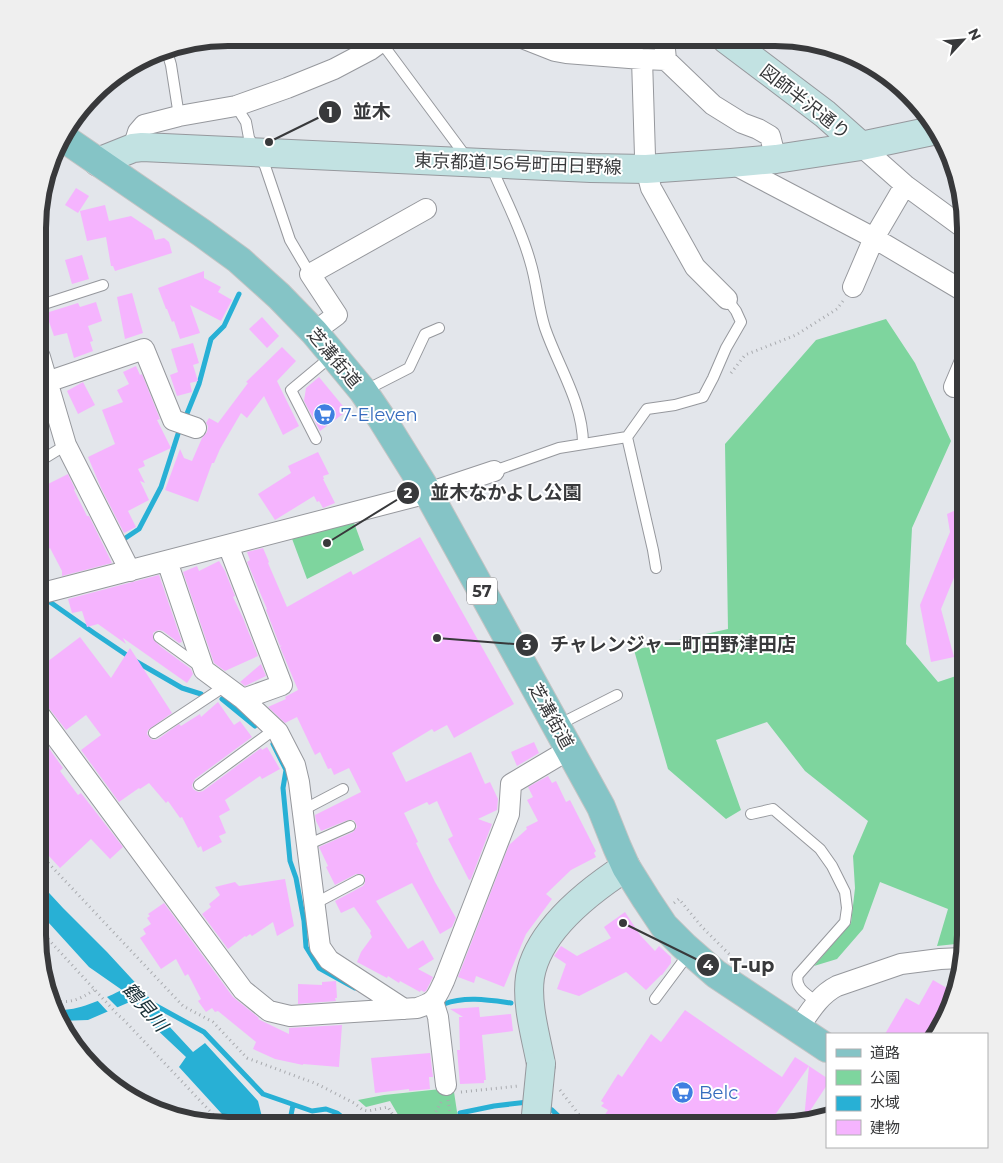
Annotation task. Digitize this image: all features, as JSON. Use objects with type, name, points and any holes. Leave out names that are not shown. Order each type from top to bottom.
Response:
[{"type":"main road","name":"図師半沢通り","points":[[735,46],[825,114],[861,146]]},
{"type":"main road","name":"東京都道156号町田日野線","points":[[98,162],[133,148],[142,147],[646,169],[776,159],[861,146],[929,132]]},
{"type":"main road","name":"芝溝街道","points":[[68,142],[239,260],[279,296],[314,332],[363,391],[428,493],[570,750],[600,807],[626,867],[664,926],[716,974],[826,1047]]},
{"type":"main road","points":[[529,1117],[542,1064],[530,996],[530,978],[535,960],[554,928],[571,910],[599,886],[626,867]]},
{"type":"street","points":[[133,148],[138,132],[144,125],[179,116],[236,106],[311,79],[375,46]]},
{"type":"street","points":[[542,46],[554,51],[666,60]]},
{"type":"street","points":[[665,46],[666,60],[713,105],[742,123],[770,136],[776,159]]},
{"type":"street","points":[[642,59],[646,169],[652,188],[695,267],[727,299]]},
{"type":"street","points":[[861,146],[905,185],[957,222]]},
{"type":"street","points":[[731,163],[874,238],[957,287]]},
{"type":"street","points":[[853,287],[874,238],[905,185]]},
{"type":"street","points":[[314,332],[337,315],[310,274],[426,210]]},
{"type":"street","points":[[130,571],[66,445],[46,390],[144,348],[173,420],[196,428]]},
{"type":"street","points":[[954,387],[957,380]]},
{"type":"street","points":[[46,592],[428,493],[494,471]]},
{"type":"street","points":[[228,545],[282,685],[243,699]]},
{"type":"street","points":[[167,561],[204,670],[243,699],[278,732],[295,765],[303,810],[320,947],[329,960],[404,1008]]},
{"type":"street","points":[[46,723],[243,990],[270,1011],[290,1016],[417,1008],[433,1001],[444,981],[509,814],[511,784],[570,750]]},
{"type":"street","points":[[798,1029],[817,1002],[827,992],[837,986],[901,964],[955,958]]},
{"type":"street","points":[[433,1001],[438,1017],[446,1085]]},
{"type":"lane","points":[[387,46],[480,163],[524,241],[536,283],[545,327],[576,404],[583,433],[583,444]]},
{"type":"lane","points":[[169,56],[172,65],[179,116]]},
{"type":"lane","points":[[236,106],[246,122],[248,138],[264,166],[290,240],[310,274]]},
{"type":"lane","points":[[46,303],[103,285]]},
{"type":"lane","points":[[494,471],[559,448],[627,437],[647,409],[703,397],[740,322],[736,311],[727,299]]},
{"type":"lane","points":[[363,391],[409,368],[425,334],[439,328]]},
{"type":"lane","points":[[316,439],[291,390],[333,355]]},
{"type":"lane","points":[[627,437],[656,568]]},
{"type":"lane","points":[[46,457],[66,445]]},
{"type":"lane","points":[[159,637],[204,670]]},
{"type":"lane","points":[[154,733],[225,686]]},
{"type":"lane","points":[[556,725],[617,695]]},
{"type":"lane","points":[[199,786],[275,729]]},
{"type":"lane","points":[[303,810],[343,789]]},
{"type":"lane","points":[[751,814],[773,809],[820,849],[832,866],[845,892],[845,922],[798,975],[798,985],[801,990],[817,1002]]},
{"type":"lane","points":[[307,845],[350,826]]},
{"type":"lane","points":[[314,904],[359,880]]},
{"type":"lane","points":[[655,999],[690,952]]},
{"type":"path","points":[[727,378],[746,355],[796,335],[837,309],[853,287]]},
{"type":"path","points":[[46,860],[183,1006],[213,1022],[247,1058],[317,1084],[354,1103],[363,1110],[368,1111],[388,1107],[394,1117]]},
{"type":"path","points":[[658,917],[679,899],[702,927],[731,956]]},
{"type":"path","points":[[46,937],[213,1116]]},
{"type":"path","points":[[59,1002],[77,1000],[94,990]]},
{"type":"path","points":[[434,1117],[447,1094],[451,1117]]},
{"type":"green space","points":[[886,319],[915,363],[951,441],[912,528],[906,644],[938,682],[957,676],[957,935],[956,944],[937,946],[948,909],[880,882],[863,929],[837,959],[814,966],[851,923],[855,888],[853,856],[868,821],[805,771],[767,722],[716,740],[741,810],[726,819],[668,769],[634,650],[728,629],[725,444],[816,340]]},
{"type":"green space","points":[[353,520],[364,550],[307,579],[291,536]]},
{"type":"green space","points":[[441,1089],[443,1092],[454,1092],[458,1117],[399,1117],[390,1101],[366,1107],[358,1100],[384,1095]]},
{"type":"water","name":"鶴見川","points":[[46,890],[155,1004],[168,1025],[193,1052],[205,1043],[258,1101],[262,1117],[224,1117],[179,1067],[186,1057],[153,1026],[142,1008],[132,1001],[88,1020],[68,1021],[63,1010],[98,1001],[122,990],[89,967],[46,920]]},
{"type":"pier","points":[[105,995],[119,1009],[109,1013],[95,998]]},
{"type":"building","points":[[76,188],[89,196],[78,213],[65,205]]},
{"type":"building","points":[[105,205],[109,221],[131,216],[152,230],[155,240],[164,238],[169,242],[172,253],[115,271],[113,266],[111,266],[106,237],[87,241],[80,211]]},
{"type":"building","points":[[82,255],[89,279],[72,284],[65,260]]},
{"type":"building","points":[[204,271],[204,278],[221,287],[218,292],[232,300],[221,321],[190,305],[200,333],[180,339],[174,321],[172,322],[158,288]]},
{"type":"building","points":[[132,293],[143,333],[125,339],[117,297]]},
{"type":"building","points":[[96,302],[102,321],[88,326],[93,341],[90,342],[93,351],[74,358],[67,333],[54,336],[46,313],[78,303],[80,307]]},
{"type":"building","points":[[262,317],[279,336],[267,348],[249,329]]},
{"type":"building","points":[[193,343],[199,363],[193,365],[198,381],[190,383],[192,392],[177,396],[170,375],[178,372],[171,349]]},
{"type":"building","points":[[282,347],[296,361],[277,381],[299,426],[283,435],[264,396],[247,418],[241,413],[214,463],[212,463],[198,502],[165,490],[180,449],[184,458],[192,461],[202,438],[207,432],[208,426],[206,423],[209,418],[218,423],[248,383],[246,382]]},
{"type":"building","points":[[136,366],[140,375],[142,374],[160,419],[157,420],[171,448],[143,461],[145,466],[138,469],[145,483],[140,481],[149,500],[128,511],[136,527],[124,533],[101,488],[88,457],[115,444],[102,410],[123,402],[117,390],[129,384],[123,372]]},
{"type":"building","points":[[319,377],[347,411],[320,431],[304,401],[306,388]]},
{"type":"building","points":[[83,382],[95,405],[78,414],[67,391]]},
{"type":"building","points":[[318,452],[329,474],[323,476],[323,479],[335,503],[323,508],[314,496],[275,520],[258,494],[291,473],[288,466]]},
{"type":"building","points":[[68,474],[74,490],[112,563],[62,576],[62,571],[50,548],[47,550],[46,548],[46,485]]},
{"type":"building","points":[[957,510],[957,570],[941,609],[954,657],[931,662],[920,605],[950,532],[947,514]]},
{"type":"building","points":[[420,537],[514,704],[454,738],[447,725],[434,732],[432,729],[392,753],[406,782],[471,752],[485,784],[490,782],[498,799],[497,810],[478,819],[492,824],[469,880],[448,839],[453,836],[437,801],[429,805],[427,802],[404,813],[435,882],[456,918],[452,927],[440,934],[412,883],[376,901],[408,949],[423,940],[434,959],[418,969],[433,977],[424,992],[421,990],[420,992],[400,981],[399,983],[388,976],[387,978],[357,962],[361,952],[372,937],[371,931],[354,907],[341,913],[335,901],[363,886],[365,877],[362,874],[356,874],[335,885],[319,847],[353,832],[357,827],[354,820],[348,820],[321,831],[315,815],[361,792],[349,768],[334,775],[331,768],[328,769],[320,752],[315,755],[297,717],[285,723],[268,707],[286,699],[285,697],[298,690],[280,647],[282,645],[280,646],[247,562],[250,560],[247,552],[263,548],[287,607],[351,571],[353,575]]},
{"type":"building","points":[[219,561],[225,571],[235,596],[233,597],[258,656],[225,671],[214,663],[183,572],[197,566],[199,571]]},
{"type":"building","points":[[159,575],[182,642],[179,643],[159,630],[153,633],[153,639],[191,669],[193,674],[187,683],[123,638],[126,644],[98,624],[87,627],[82,611],[72,613],[68,599]]},
{"type":"building","points":[[80,637],[111,678],[130,648],[172,713],[148,730],[147,734],[154,740],[179,724],[181,726],[200,714],[201,717],[218,702],[234,725],[240,721],[252,737],[195,779],[192,785],[196,791],[203,791],[261,748],[262,750],[267,747],[280,769],[262,779],[260,776],[225,800],[230,810],[219,816],[226,833],[219,836],[222,842],[203,852],[201,846],[198,848],[182,817],[180,818],[168,801],[166,803],[149,783],[119,802],[81,750],[101,735],[86,715],[66,730],[46,705],[46,663]]},
{"type":"building","points":[[261,664],[266,676],[245,686],[240,682]]},
{"type":"building","points":[[534,742],[539,753],[517,766],[511,752]]},
{"type":"building","points":[[46,744],[63,768],[60,771],[78,795],[81,793],[123,847],[110,859],[91,839],[60,868],[46,853]]},
{"type":"building","points":[[548,776],[552,783],[556,781],[566,802],[570,800],[596,851],[594,853],[596,857],[571,870],[546,894],[552,899],[526,934],[504,987],[476,976],[474,983],[458,977],[509,845],[527,829],[526,827],[538,821],[527,800],[533,797],[528,787]]},
{"type":"building","points":[[285,879],[294,926],[277,936],[273,922],[252,936],[250,934],[245,936],[228,949],[202,914],[211,907],[209,904],[220,895],[215,887],[235,882],[239,886]]},
{"type":"building","points":[[164,903],[233,997],[258,1019],[289,1034],[289,1028],[342,1025],[339,1067],[303,1065],[275,1059],[253,1049],[256,1042],[218,1011],[215,1012],[212,1008],[206,1012],[198,1001],[201,999],[188,974],[185,976],[176,959],[161,969],[140,938],[146,934],[143,929],[151,924],[147,918],[150,916],[148,914]]},
{"type":"building","points":[[625,912],[640,935],[655,951],[659,946],[671,957],[671,963],[662,975],[646,990],[626,972],[579,996],[557,989],[566,964],[554,956],[561,946],[577,956],[611,938],[604,927]]},
{"type":"building","points":[[933,980],[948,989],[938,1015],[928,1033],[886,1033],[906,998],[919,1005]]},
{"type":"building","points":[[336,981],[336,1001],[298,1004],[298,984],[322,985],[322,982]]},
{"type":"building","points":[[479,1007],[480,1017],[511,1014],[513,1031],[482,1035],[486,1080],[484,1080],[484,1083],[460,1084],[457,1050],[460,1050],[459,1017],[463,1017],[450,1009]]},
{"type":"building","points":[[685,1010],[782,1077],[795,1057],[809,1066],[774,1117],[603,1117],[608,1110],[601,1106],[604,1103],[601,1101],[618,1074],[622,1077],[651,1034],[661,1042]]},
{"type":"building","points":[[430,1053],[433,1077],[429,1077],[430,1089],[409,1091],[409,1089],[375,1093],[371,1058]]},
{"type":"building","points":[[809,1066],[826,1077],[826,1087],[808,1113],[805,1114]]},
{"type":"waterway","points":[[186,416],[199,384],[211,339],[224,326],[239,294]]},
{"type":"waterway","points":[[122,543],[121,541],[139,529],[161,487],[178,434]]},
{"type":"waterway","points":[[50,602],[137,662],[182,688],[201,694]]},
{"type":"waterway","points":[[222,699],[255,726]]},
{"type":"waterway","points":[[273,744],[286,770],[283,788],[290,861],[296,878],[304,921],[306,947],[319,968],[355,988]]},
{"type":"waterway","points":[[444,1004],[469,999],[511,1003]]},
{"type":"waterway","name":"鶴見川","points":[[151,1003],[204,1032],[263,1094],[312,1111],[326,1109],[342,1117]]},
{"type":"waterway","points":[[460,1113],[528,1102]]},
{"type":"waterway","points":[[291,1117],[293,1105]]},
{"type":"waterway","points":[[546,1107],[559,1117]]},
{"type":"place","name":"並木","points":[[269,142]]},
{"type":"place","name":"7-Eleven","points":[[325,415]]},
{"type":"place","name":"並木なかよし公園","points":[[327,543]]},
{"type":"place","name":"チャレンジャー町田野津田店","points":[[437,638]]},
{"type":"place","name":"T-up","points":[[623,923]]},
{"type":"place","name":"Belc","points":[[683,1093]]}]
